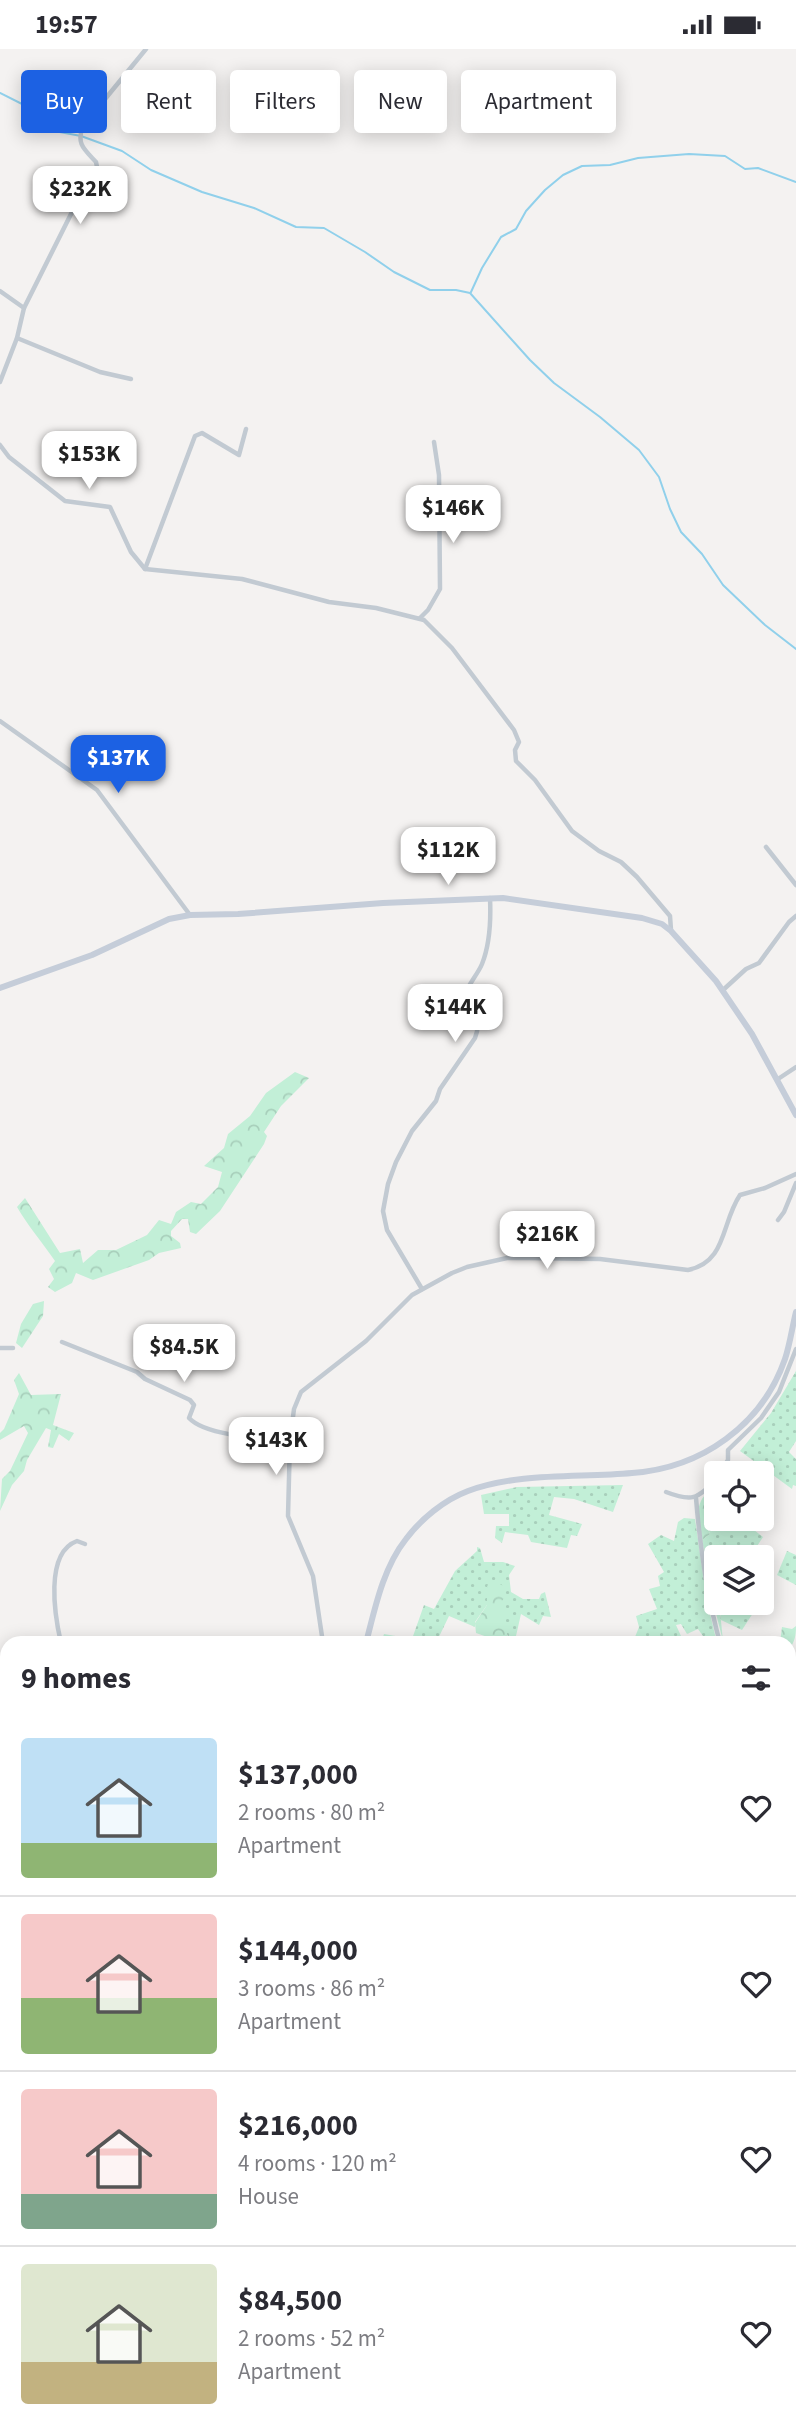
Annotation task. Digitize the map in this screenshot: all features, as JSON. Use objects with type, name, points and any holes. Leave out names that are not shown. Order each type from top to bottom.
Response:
[{"type":"street","points":[[0,382],[17,338],[24,308],[97,167],[96,162],[80,145],[83,126],[146,49]]},
{"type":"street","points":[[0,291],[24,308]]},
{"type":"street","points":[[17,338],[100,372],[131,379]]},
{"type":"street","points":[[145,569],[195,436],[202,433],[239,454],[246,429]]},
{"type":"street","points":[[419,618],[428,610],[440,589],[439,475],[434,442]]},
{"type":"street","points":[[0,445],[9,457],[65,501],[110,507],[131,552],[145,569],[242,579],[329,602],[376,608],[419,618],[430,624],[452,648],[514,730],[519,742],[515,750],[516,761],[535,780],[572,831],[599,851],[628,867],[670,916],[671,931]]},
{"type":"street","points":[[0,722],[97,790],[190,915]]},
{"type":"street","points":[[766,847],[796,885]]},
{"type":"street","points":[[422,1289],[391,1240],[383,1220],[383,1211],[388,1184],[408,1137],[436,1101],[440,1089],[478,1029],[477,1017],[464,999],[483,963],[489,932],[490,898]]},
{"type":"street","points":[[0,988],[92,955],[169,919],[190,915],[490,898],[642,918],[662,924],[684,942],[723,991],[778,1079],[796,1115]]},
{"type":"street","points":[[723,991],[746,969],[759,963],[796,916]]},
{"type":"street","points":[[778,1079],[796,1067]]},
{"type":"street","points":[[322,1636],[313,1576],[288,1516],[290,1440],[294,1409],[301,1392],[366,1341],[404,1302],[422,1289],[467,1267],[507,1258],[600,1259],[698,1268],[712,1258],[740,1195],[765,1188],[796,1174]]},
{"type":"street","points":[[778,1220],[796,1184]]},
{"type":"street","points":[[368,1636],[383,1583],[399,1549],[416,1526],[432,1512],[466,1491],[504,1481],[651,1471],[681,1462],[722,1443],[753,1415],[771,1388],[785,1358],[796,1312]]},
{"type":"street","points":[[62,1342],[137,1372],[145,1379],[190,1400],[194,1405],[189,1418],[196,1424],[237,1436],[290,1440]]},
{"type":"street","points":[[0,1348],[13,1348]]},
{"type":"street","points":[[728,1450],[761,1418],[779,1392],[796,1349]]},
{"type":"street","points":[[722,1443],[728,1450],[727,1461]]},
{"type":"street","points":[[666,1492],[696,1498],[704,1491]]},
{"type":"street","points":[[696,1498],[699,1539],[718,1636]]},
{"type":"street","points":[[60,1636],[55,1604],[57,1566],[70,1545],[77,1541],[85,1543]]},
{"type":"green space","points":[[295,1072],[309,1078],[281,1106],[264,1132],[267,1136],[264,1144],[220,1211],[196,1234],[190,1232],[188,1219],[182,1219],[171,1231],[171,1236],[180,1243],[181,1248],[159,1253],[149,1260],[93,1280],[76,1273],[72,1283],[55,1292],[48,1287],[54,1279],[49,1269],[55,1261],[17,1207],[25,1198],[60,1253],[80,1249],[83,1263],[98,1250],[116,1250],[147,1235],[159,1220],[171,1224],[176,1212],[191,1202],[201,1204],[218,1187],[222,1172],[204,1166],[224,1148],[228,1134],[250,1116],[266,1093]]},
{"type":"green space","points":[[44,1301],[43,1316],[22,1348],[16,1343],[21,1324],[33,1304]]},
{"type":"green space","points":[[796,1371],[796,1441],[789,1452],[796,1459],[796,1486],[793,1485],[792,1489],[774,1476],[774,1461],[754,1461],[740,1451],[771,1413]]},
{"type":"green space","points":[[19,1373],[31,1395],[61,1394],[53,1425],[74,1433],[69,1441],[59,1434],[53,1448],[48,1447],[51,1430],[46,1428],[27,1460],[24,1471],[12,1485],[0,1511],[2,1479],[10,1471],[28,1433],[24,1426],[0,1440],[0,1433],[19,1394],[14,1380]]},
{"type":"green space","points":[[623,1485],[613,1512],[574,1499],[554,1497],[549,1515],[582,1524],[577,1536],[571,1535],[567,1548],[531,1542],[528,1535],[505,1532],[502,1543],[495,1538],[496,1526],[509,1526],[509,1514],[484,1514],[481,1495],[517,1487]]},
{"type":"green space","points":[[704,1496],[704,1531],[709,1531],[710,1534],[702,1540],[698,1510]]},
{"type":"green space","points":[[684,1518],[695,1519],[704,1580],[704,1615],[710,1615],[715,1636],[703,1636],[698,1629],[687,1634],[681,1624],[676,1625],[681,1636],[635,1636],[639,1627],[636,1616],[657,1609],[649,1589],[660,1586],[658,1576],[664,1572],[648,1544],[661,1535],[674,1541],[678,1522]]},
{"type":"green space","points":[[709,1531],[755,1531],[763,1537],[758,1545],[704,1545],[704,1550],[702,1540],[710,1534]]},
{"type":"green space","points":[[477,1547],[480,1548],[484,1562],[503,1562],[515,1566],[509,1575],[511,1592],[523,1599],[539,1599],[545,1592],[551,1617],[543,1616],[539,1625],[521,1614],[516,1636],[508,1636],[487,1586],[487,1605],[475,1622],[475,1627],[449,1616],[439,1636],[413,1636],[424,1605],[434,1609],[455,1571],[477,1551]]},
{"type":"green space","points":[[787,1551],[796,1555],[796,1585],[777,1575]]},
{"type":"green space","points":[[493,1580],[505,1587],[505,1597],[497,1607],[505,1615],[507,1636],[484,1636],[476,1633],[475,1623],[487,1605],[487,1586]]},
{"type":"green space","points":[[716,1615],[720,1615],[722,1636]]},
{"type":"green space","points":[[720,1615],[752,1615],[742,1630],[721,1620]]},
{"type":"green space","points":[[796,1626],[795,1636],[781,1636],[782,1627],[792,1629]]},
{"type":"waterway","points":[[0,93],[26,106],[49,130],[81,136],[122,151],[151,170],[202,192],[254,208],[296,227],[324,228],[394,272],[430,290],[470,293],[554,383],[639,450],[659,477],[681,532],[702,554],[723,585],[765,625],[796,649]]},
{"type":"waterway","points":[[471,292],[501,237],[516,229],[526,211],[545,190],[563,175],[582,166],[610,165],[638,158],[689,154],[725,156],[745,169],[758,168],[796,182]]}]
